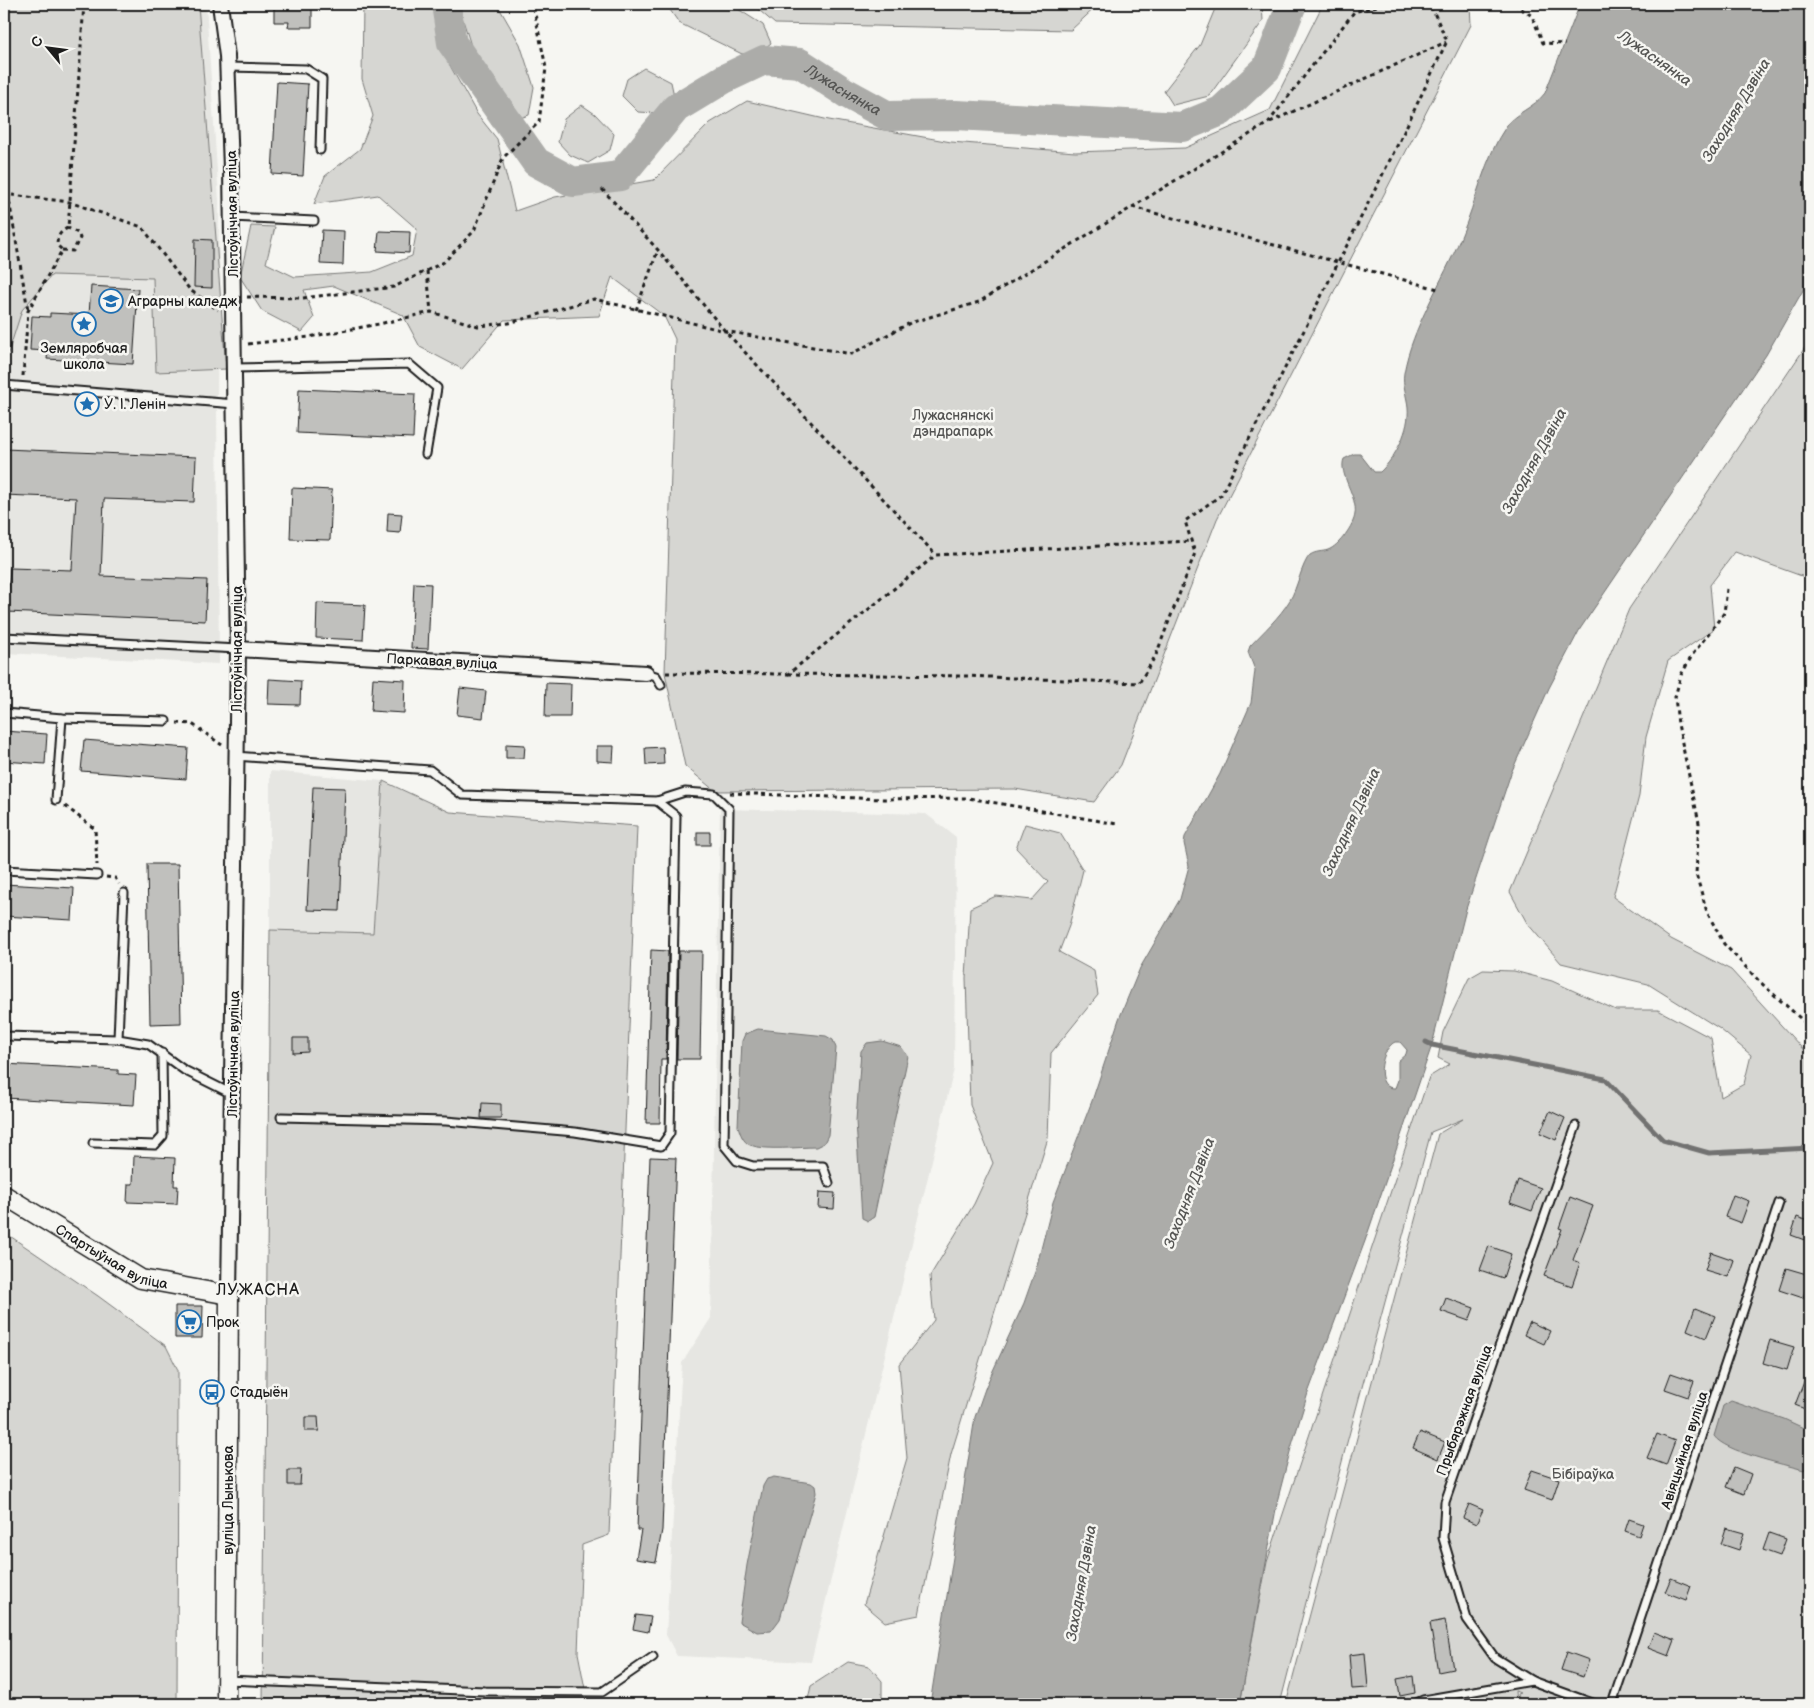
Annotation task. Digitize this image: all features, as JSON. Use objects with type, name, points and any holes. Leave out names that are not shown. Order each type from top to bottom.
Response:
[{"type":"street","name":"Лістоўнічная вуліца","points":[[220,4],[228,67],[235,345],[238,649],[234,756],[229,1296]]},
{"type":"street","name":"Паркавая вуліца","points":[[238,649],[646,673]]},
{"type":"street","name":"Спартыўная вуліца","points":[[4,1195],[140,1279],[229,1296]]},
{"type":"street","name":"вуліца Лынькова","points":[[226,1704],[229,1296]]},
{"type":"lane","points":[[228,67],[306,69],[322,79],[320,150]]},
{"type":"lane","points":[[232,217],[314,221]]},
{"type":"lane","points":[[235,368],[409,364],[437,388],[426,454]]},
{"type":"lane","points":[[4,385],[236,404]]},
{"type":"lane","points":[[4,637],[238,649]]},
{"type":"lane","points":[[646,673],[656,676],[661,685]]},
{"type":"lane","points":[[4,713],[62,718],[166,721]]},
{"type":"lane","points":[[56,800],[62,718]]},
{"type":"lane","points":[[234,756],[430,770],[462,795],[657,801],[685,792],[714,794],[728,809],[724,1145],[736,1161],[753,1166],[823,1166],[829,1183]]},
{"type":"lane","points":[[281,1117],[446,1121],[575,1132],[661,1146],[670,1133],[676,816],[657,801]]},
{"type":"lane","points":[[4,870],[97,875]]},
{"type":"lane","points":[[118,1039],[124,893]]},
{"type":"lane","points":[[4,1036],[118,1039],[148,1044],[184,1070],[232,1094]]},
{"type":"lane","points":[[93,1143],[155,1145],[163,1136],[162,1053]]},
{"type":"lane","name":"Прыбярэжная вуліца","points":[[1576,1126],[1444,1502],[1443,1538],[1467,1619],[1495,1658],[1532,1681],[1595,1704]]},
{"type":"lane","name":"Авіяцыйная вуліца","points":[[1612,1704],[1779,1203]]},
{"type":"lane","points":[[227,1680],[485,1691],[602,1692],[653,1657]]},
{"type":"lane","points":[[1414,1704],[1423,1700],[1532,1681]]},
{"type":"path","points":[[68,228],[84,4]]},
{"type":"path","points":[[234,297],[302,298],[394,287],[444,262],[474,230],[503,158],[539,122],[546,68],[533,4]]},
{"type":"path","points":[[1268,123],[1354,12],[1385,4]]},
{"type":"path","points":[[1430,4],[1447,41]]},
{"type":"path","points":[[1514,4],[1532,16],[1543,43],[1565,44]]},
{"type":"path","points":[[235,345],[309,338],[431,312],[478,326],[509,323],[594,299],[725,331],[851,354],[910,323],[979,302],[1268,123],[1447,41]]},
{"type":"path","points":[[646,673],[965,676],[1139,683],[1156,655],[1195,554],[1185,521],[1221,495],[1400,140],[1447,41]]},
{"type":"path","points":[[602,189],[658,250],[725,331],[936,555]]},
{"type":"path","points":[[22,386],[28,311],[6,194],[69,202],[142,226],[190,290],[234,322]]},
{"type":"path","points":[[1132,208],[1438,289]]},
{"type":"path","points":[[68,228],[78,233],[80,238],[73,251],[62,250],[57,245],[57,239],[68,228]]},
{"type":"path","points":[[28,311],[62,250]]},
{"type":"path","points":[[636,310],[658,250]]},
{"type":"path","points":[[427,270],[431,312]]},
{"type":"path","points":[[788,674],[936,555],[1191,541]]},
{"type":"path","points":[[1728,589],[1724,613],[1693,654],[1681,675],[1675,697],[1678,724],[1699,823],[1696,874],[1707,912],[1724,944],[1760,982],[1810,1027]]},
{"type":"path","points":[[166,721],[192,724],[234,756]]},
{"type":"path","points":[[714,794],[753,793],[883,800],[968,798],[1117,824]]},
{"type":"path","points":[[56,800],[95,829],[97,875],[115,878],[124,893]]},
{"type":"shaded area","name":"Аграрны каледж","points":[[4,4],[206,4],[219,201],[217,402],[219,664],[4,653]]},
{"type":"shaded area","points":[[270,771],[383,781],[373,933],[270,930]]},
{"type":"shaded area","points":[[720,809],[926,814],[956,837],[954,1069],[811,1662],[677,1656],[666,1635],[682,1363],[711,1318]]},
{"type":"green space","points":[[4,4],[198,4],[226,369],[156,372],[153,278],[52,275],[22,310],[4,366]]},
{"type":"green space","name":"Лужаснянскі дэндрапарк","points":[[363,4],[432,4],[443,53],[477,114],[497,139],[515,211],[555,197],[654,180],[710,123],[747,101],[829,120],[951,142],[1075,152],[1185,148],[1270,110],[1323,4],[1470,4],[1471,25],[1217,519],[1121,765],[1094,802],[1015,789],[715,791],[685,766],[665,673],[675,339],[664,316],[612,277],[599,316],[504,320],[462,369],[420,347],[403,315],[334,286],[304,290],[314,318],[302,332],[262,311],[240,277],[251,226],[275,227],[266,263],[295,277],[372,272],[412,256],[417,229],[378,195],[314,204],[325,176],[360,149],[373,116],[362,79]]},
{"type":"green space","points":[[458,4],[497,4],[520,44],[534,87],[529,115],[520,118],[476,62]]},
{"type":"green space","points":[[666,4],[730,4],[763,25],[771,43],[761,51],[742,54],[679,23]]},
{"type":"green space","points":[[752,4],[1099,4],[1071,30],[775,24]]},
{"type":"green space","points":[[1217,4],[1262,4],[1263,21],[1209,96],[1173,105],[1164,91],[1200,45]]},
{"type":"green space","points":[[644,68],[671,82],[674,96],[656,113],[638,112],[622,96],[627,79]]},
{"type":"green space","points":[[582,105],[595,114],[614,134],[610,150],[588,163],[570,155],[558,142],[564,119]]},
{"type":"green space","name":"Бібіраўка","points":[[1810,340],[1810,579],[1735,552],[1710,585],[1714,629],[1668,661],[1646,737],[1639,796],[1613,897],[1671,939],[1731,970],[1810,1057],[1810,1704],[1519,1704],[1517,1694],[1520,1693],[1515,1691],[1516,1704],[1286,1704],[1438,1134],[1463,1119],[1431,1132],[1345,1450],[1280,1704],[1240,1704],[1267,1562],[1429,1077],[1450,1064],[1438,1058],[1443,1032],[1469,978],[1483,970],[1514,971],[1552,981],[1616,1010],[1658,1010],[1711,1038],[1721,1097],[1744,1084],[1751,1055],[1720,1029],[1648,984],[1561,963],[1527,923],[1510,892],[1629,609]]},
{"type":"green space","points":[[383,781],[450,812],[637,826],[609,1535],[582,1545],[578,1653],[588,1704],[263,1704],[270,930],[373,933]]},
{"type":"green space","points":[[1025,824],[1060,833],[1083,870],[1069,926],[1059,952],[1094,971],[1098,995],[1051,1053],[1048,1138],[951,1454],[919,1615],[885,1622],[864,1604],[907,1458],[899,1364],[934,1320],[930,1276],[974,1204],[993,1163],[970,1105],[966,978],[970,908],[996,896],[1032,900],[1048,882],[1016,848]]},
{"type":"green space","points":[[4,1232],[98,1296],[166,1346],[178,1370],[177,1704],[4,1704]]},
{"type":"green space","points":[[848,1662],[869,1666],[882,1681],[882,1704],[807,1704],[811,1686]]},
{"type":"water","name":"Заходняя Дзвіна","points":[[1580,4],[1810,4],[1810,278],[1766,355],[1580,629],[1549,688],[1511,773],[1466,909],[1432,1045],[1365,1241],[1308,1393],[1291,1448],[1278,1498],[1240,1704],[930,1704],[975,1417],[986,1386],[1024,1303],[1036,1269],[1053,1202],[1092,1101],[1119,1019],[1140,968],[1180,899],[1189,866],[1184,843],[1185,837],[1220,774],[1251,703],[1255,670],[1248,652],[1250,646],[1286,607],[1293,595],[1304,564],[1310,555],[1332,548],[1341,540],[1352,524],[1355,507],[1344,472],[1344,459],[1354,454],[1360,454],[1374,472],[1380,472],[1391,459],[1401,442],[1408,415],[1404,373],[1421,321],[1454,254],[1492,151],[1499,138],[1510,121],[1536,103],[1545,93]],"holes":[[[1395,1042],[1400,1042],[1407,1050],[1406,1054],[1398,1061],[1398,1080],[1395,1088],[1388,1087],[1382,1075],[1383,1059],[1390,1046]]]},
{"type":"water","points":[[758,1029],[826,1036],[833,1040],[836,1048],[828,1135],[824,1143],[816,1147],[764,1148],[750,1145],[742,1137],[738,1126],[742,1041],[745,1034]]},
{"type":"water","points":[[882,1041],[901,1047],[908,1056],[874,1217],[868,1221],[862,1218],[856,1121],[861,1051],[867,1043]]},
{"type":"water","points":[[1731,1401],[1784,1419],[1810,1431],[1810,1465],[1804,1470],[1755,1457],[1720,1442],[1714,1436],[1723,1406]]},
{"type":"water","points":[[774,1477],[811,1483],[815,1486],[816,1493],[780,1619],[771,1631],[757,1632],[739,1622],[747,1565],[763,1486],[767,1479]]},
{"type":"building","points":[[274,4],[312,4],[312,27],[288,27],[289,22],[274,22]]},
{"type":"building","points":[[277,82],[308,84],[303,176],[272,174]]},
{"type":"building","points":[[322,230],[344,231],[343,265],[320,264]]},
{"type":"building","points":[[379,231],[410,232],[409,253],[377,251]]},
{"type":"building","points":[[195,239],[212,240],[212,288],[194,287]]},
{"type":"building","points":[[91,286],[138,289],[133,364],[47,359],[48,351],[30,350],[32,316],[50,317],[50,313],[89,315]]},
{"type":"building","points":[[299,389],[415,394],[413,438],[297,433]]},
{"type":"building","points":[[4,449],[196,457],[194,502],[104,499],[101,576],[207,580],[205,621],[7,612],[10,568],[72,570],[76,498],[4,495]]},
{"type":"building","points":[[292,488],[332,490],[330,540],[290,539]]},
{"type":"building","points":[[388,513],[402,514],[400,533],[387,532]]},
{"type":"building","points":[[414,583],[431,584],[428,649],[411,648]]},
{"type":"building","points":[[317,603],[365,605],[363,640],[316,638]]},
{"type":"building","points":[[373,678],[405,680],[404,713],[371,711]]},
{"type":"building","points":[[269,679],[301,681],[300,705],[268,704]]},
{"type":"building","points":[[546,683],[571,684],[570,717],[545,717]]},
{"type":"building","points":[[460,688],[486,691],[483,718],[457,715]]},
{"type":"building","points":[[4,731],[47,734],[45,764],[4,761]]},
{"type":"building","points":[[84,740],[188,748],[186,779],[81,771]]},
{"type":"building","points":[[506,744],[525,745],[524,758],[506,758]]},
{"type":"building","points":[[597,746],[614,746],[613,762],[597,761]]},
{"type":"building","points":[[663,747],[664,764],[646,765],[645,748]]},
{"type":"building","points":[[313,787],[345,788],[340,911],[307,910]]},
{"type":"building","points":[[697,832],[710,832],[710,845],[697,845]]},
{"type":"building","points":[[147,864],[178,864],[181,1023],[150,1024]]},
{"type":"building","points":[[4,884],[74,888],[72,920],[4,916]]},
{"type":"building","points":[[651,950],[668,951],[666,1059],[661,1059],[660,1123],[646,1123]]},
{"type":"building","points":[[679,951],[702,951],[700,1059],[677,1059]]},
{"type":"building","points":[[293,1038],[308,1038],[308,1052],[293,1053]]},
{"type":"building","points":[[4,1064],[118,1070],[118,1074],[136,1075],[134,1105],[4,1098]]},
{"type":"building","points":[[482,1103],[501,1104],[501,1118],[481,1118]]},
{"type":"building","points":[[1550,1111],[1565,1118],[1556,1140],[1540,1133]]},
{"type":"building","points":[[134,1156],[175,1158],[174,1186],[178,1186],[177,1204],[127,1202],[128,1184],[133,1184]]},
{"type":"building","points":[[650,1157],[676,1158],[662,1530],[656,1562],[636,1559],[641,1530],[637,1530]]},
{"type":"building","points":[[1518,1180],[1541,1188],[1532,1211],[1510,1203]]},
{"type":"building","points":[[819,1192],[835,1193],[834,1209],[818,1208]]},
{"type":"building","points":[[1733,1195],[1749,1201],[1741,1223],[1725,1217]]},
{"type":"building","points":[[1570,1197],[1593,1206],[1573,1260],[1580,1263],[1572,1286],[1544,1276],[1562,1229],[1559,1228]]},
{"type":"building","points":[[1797,1217],[1810,1222],[1810,1242],[1791,1235]]},
{"type":"building","points":[[1489,1246],[1511,1254],[1503,1278],[1480,1270]]},
{"type":"building","points":[[1711,1252],[1734,1260],[1728,1277],[1705,1270]]},
{"type":"building","points":[[1786,1268],[1810,1275],[1803,1298],[1779,1290]]},
{"type":"building","points":[[1446,1298],[1474,1308],[1469,1321],[1441,1311]]},
{"type":"building","name":"Прок","points":[[175,1306],[203,1306],[202,1338],[175,1338]]},
{"type":"building","points":[[1695,1308],[1715,1316],[1706,1338],[1687,1330]]},
{"type":"building","points":[[1530,1322],[1550,1331],[1544,1344],[1524,1335]]},
{"type":"building","points":[[1770,1340],[1794,1347],[1787,1370],[1763,1363]]},
{"type":"building","points":[[1810,1369],[1810,1411],[1795,1405]]},
{"type":"building","points":[[1671,1373],[1694,1381],[1688,1397],[1665,1389]]},
{"type":"building","points":[[305,1417],[318,1417],[319,1431],[305,1431]]},
{"type":"building","points":[[1420,1432],[1445,1442],[1438,1459],[1413,1448]]},
{"type":"building","points":[[1657,1434],[1675,1441],[1666,1465],[1647,1458]]},
{"type":"building","points":[[1734,1467],[1751,1474],[1744,1494],[1726,1487]]},
{"type":"building","points":[[288,1470],[301,1470],[300,1485],[288,1485]]},
{"type":"building","points":[[1532,1470],[1559,1479],[1552,1500],[1524,1490]]},
{"type":"building","points":[[1469,1504],[1483,1510],[1476,1524],[1463,1518]]},
{"type":"building","points":[[1629,1519],[1643,1524],[1639,1536],[1625,1531]]},
{"type":"building","points":[[1726,1528],[1744,1533],[1739,1550],[1721,1544]]},
{"type":"building","points":[[1769,1533],[1786,1539],[1780,1556],[1763,1550]]},
{"type":"building","points":[[1671,1578],[1691,1586],[1686,1600],[1665,1592]]},
{"type":"building","points":[[636,1615],[651,1617],[648,1632],[633,1629]]},
{"type":"building","points":[[1445,1620],[1453,1669],[1438,1672],[1430,1623]]},
{"type":"building","points":[[1654,1632],[1675,1640],[1669,1656],[1648,1648]]},
{"type":"building","points":[[1567,1652],[1589,1660],[1583,1677],[1561,1670]]},
{"type":"building","points":[[1365,1653],[1368,1688],[1352,1689],[1349,1655]]},
{"type":"building","points":[[1413,1676],[1415,1693],[1400,1696],[1397,1679]]},
{"type":"waterway","name":"Лужаснянка","points":[[446,4],[452,43],[536,162],[573,182],[620,176],[676,108],[724,79],[764,60],[800,63],[846,93],[888,116],[956,115],[1182,127],[1221,111],[1267,68],[1292,4]]},
{"type":"waterway","points":[[1426,1042],[1432,1045],[1605,1079],[1663,1140],[1709,1153],[1810,1148]]},
{"type":"place","name":"Аграрны каледж","points":[[111,301]]},
{"type":"place","name":"Земляробчая школа","points":[[84,324]]},
{"type":"place","name":"У. І. Ленін","points":[[87,404]]},
{"type":"place","name":"Прок","points":[[189,1322]]},
{"type":"place","name":"Стадыён","points":[[212,1392]]},
{"type":"district","name":"ЛУЖАСНА","points":[[258,1289]]}]
